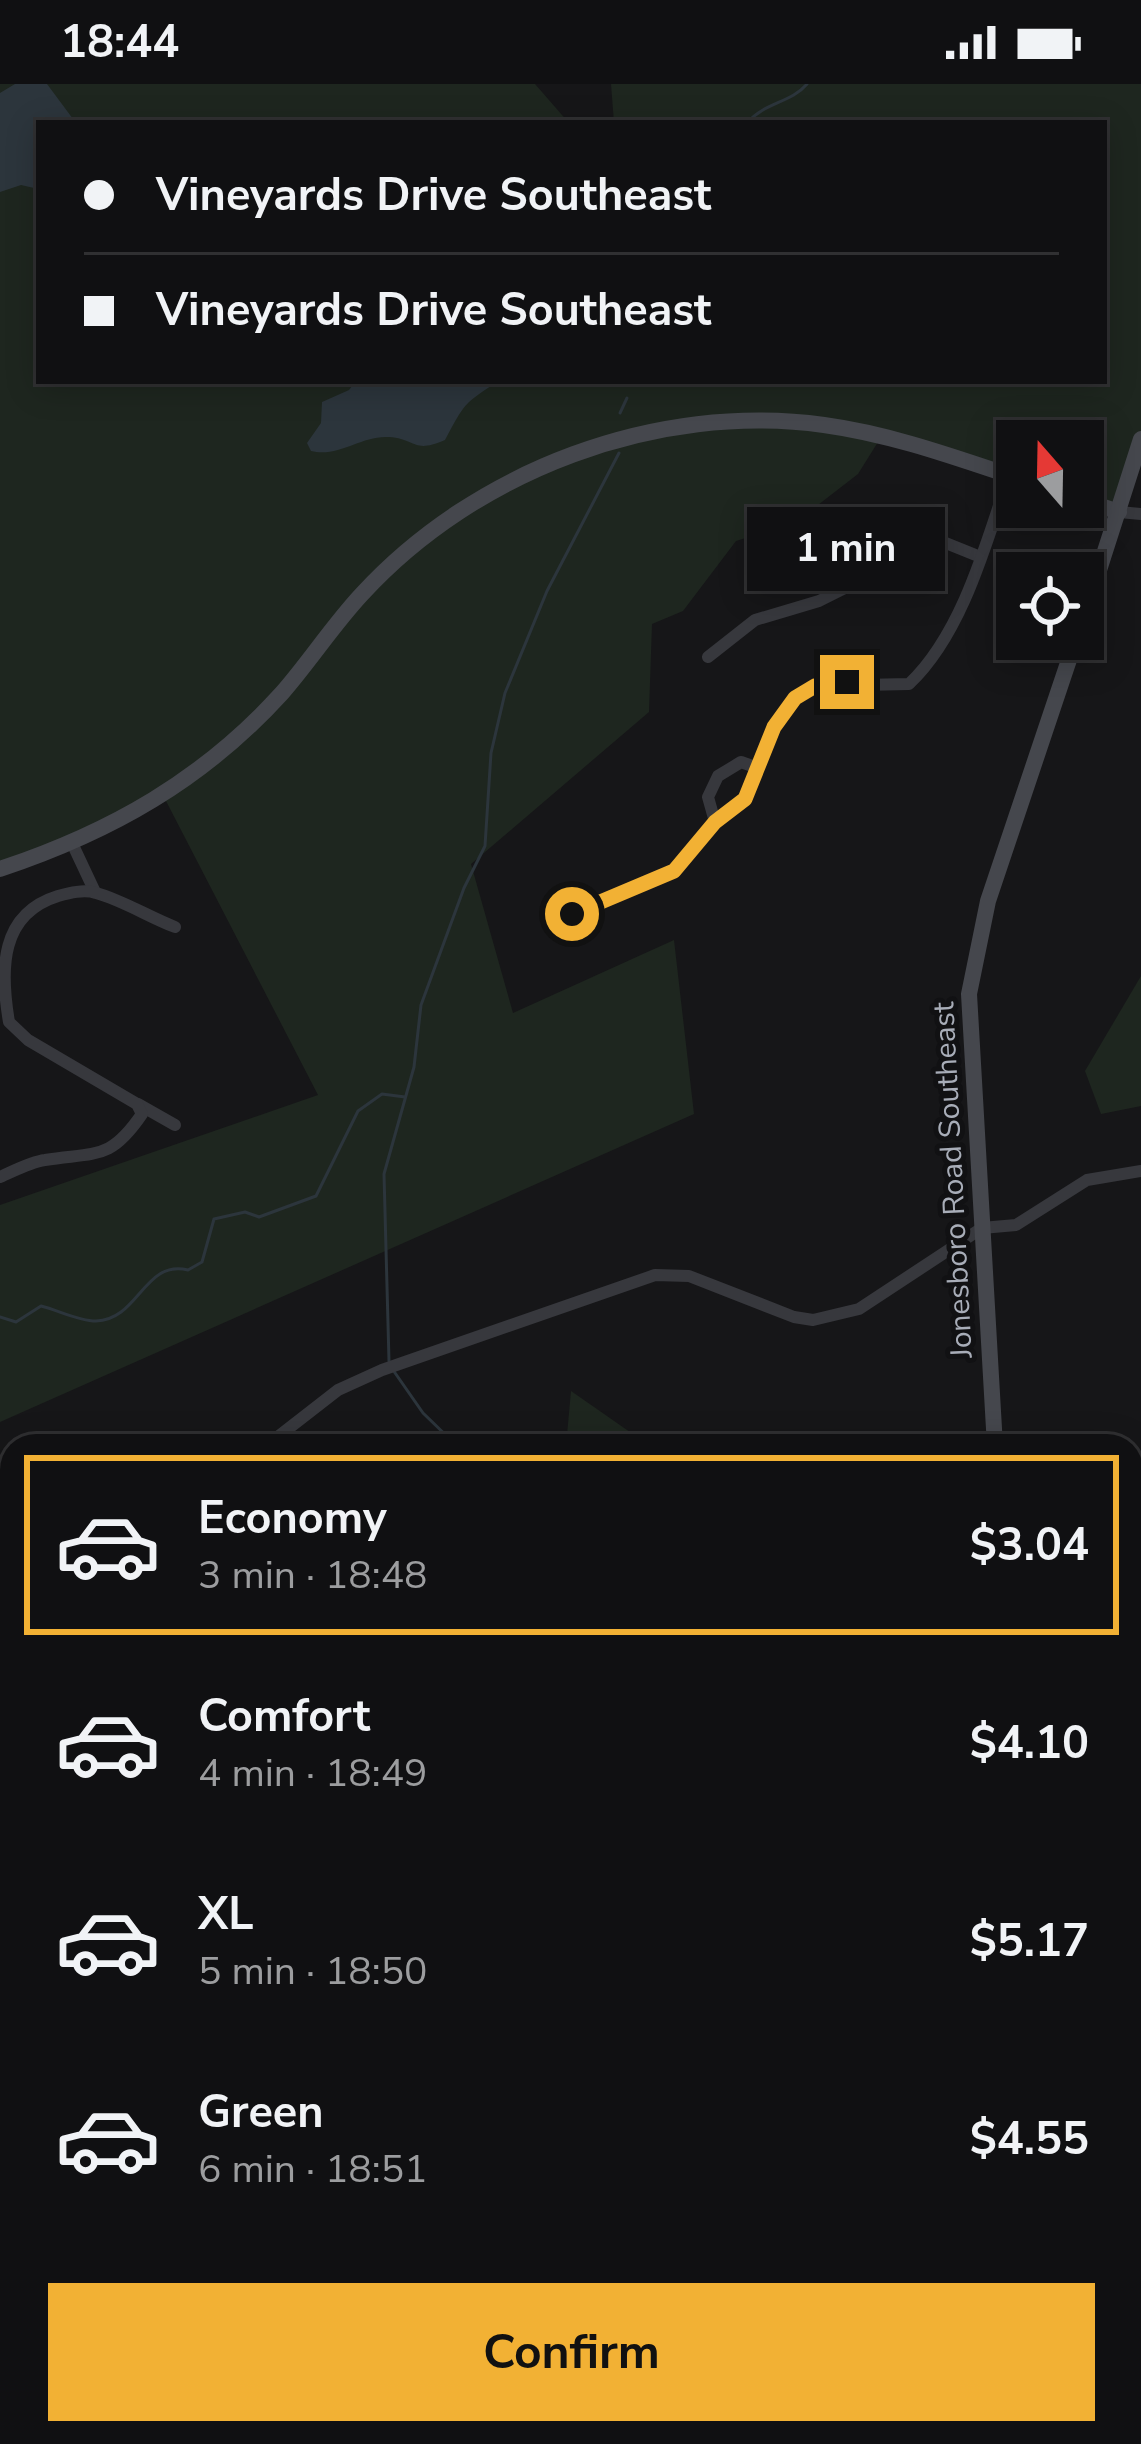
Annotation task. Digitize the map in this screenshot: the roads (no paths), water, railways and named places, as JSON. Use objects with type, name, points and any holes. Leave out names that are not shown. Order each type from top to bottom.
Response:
[{"type":"main road","points":[[0,869],[115,824],[211,762],[285,689],[389,567],[464,509],[550,464],[654,432],[767,421],[824,425],[915,444],[996,471]]},
{"type":"main road","points":[[1104,557],[1141,439]]},
{"type":"main road","points":[[1104,507],[1119,512]]},
{"type":"main road","name":"Jonesboro Road Southeast","points":[[994,1434],[968,1037],[975,952],[1069,660]]},
{"type":"street","points":[[1119,512],[1141,514]]},
{"type":"street","points":[[572,914],[674,871],[715,822],[745,799],[774,727],[795,698],[815,686],[909,684],[951,634],[996,515]]},
{"type":"street","points":[[708,656],[755,620],[819,601],[861,580],[892,532],[911,530],[978,556]]},
{"type":"street","points":[[715,822],[708,797],[718,776],[741,762],[758,768]]},
{"type":"street","points":[[71,892],[80,868],[72,843]]},
{"type":"street","points":[[80,868],[88,873],[95,892]]},
{"type":"street","points":[[175,927],[95,892],[71,892],[35,903],[9,936],[3,970],[9,1022],[28,1040],[175,1125]]},
{"type":"street","points":[[0,1177],[41,1160],[98,1155],[110,1149],[123,1142],[142,1114],[136,1104]]},
{"type":"street","points":[[279,1434],[300,1415],[370,1376],[629,1282],[669,1274],[689,1276],[794,1317],[835,1316],[880,1299],[982,1228],[1016,1225],[1087,1180],[1141,1171]]},
{"type":"waterway","points":[[751,120],[807,84]]},
{"type":"waterway","points":[[620,413],[627,398]]},
{"type":"waterway","points":[[389,1361],[384,1174],[414,1067],[421,1005],[464,888],[485,846],[491,753],[505,693],[547,591],[619,453]]},
{"type":"waterway","points":[[0,1317],[16,1322],[41,1306],[89,1321],[110,1318],[161,1273],[188,1270],[202,1262],[214,1219],[245,1212],[259,1217],[316,1196],[358,1111],[382,1094],[405,1097]]},
{"type":"waterway","points":[[393,1370],[423,1413],[445,1434]]}]
